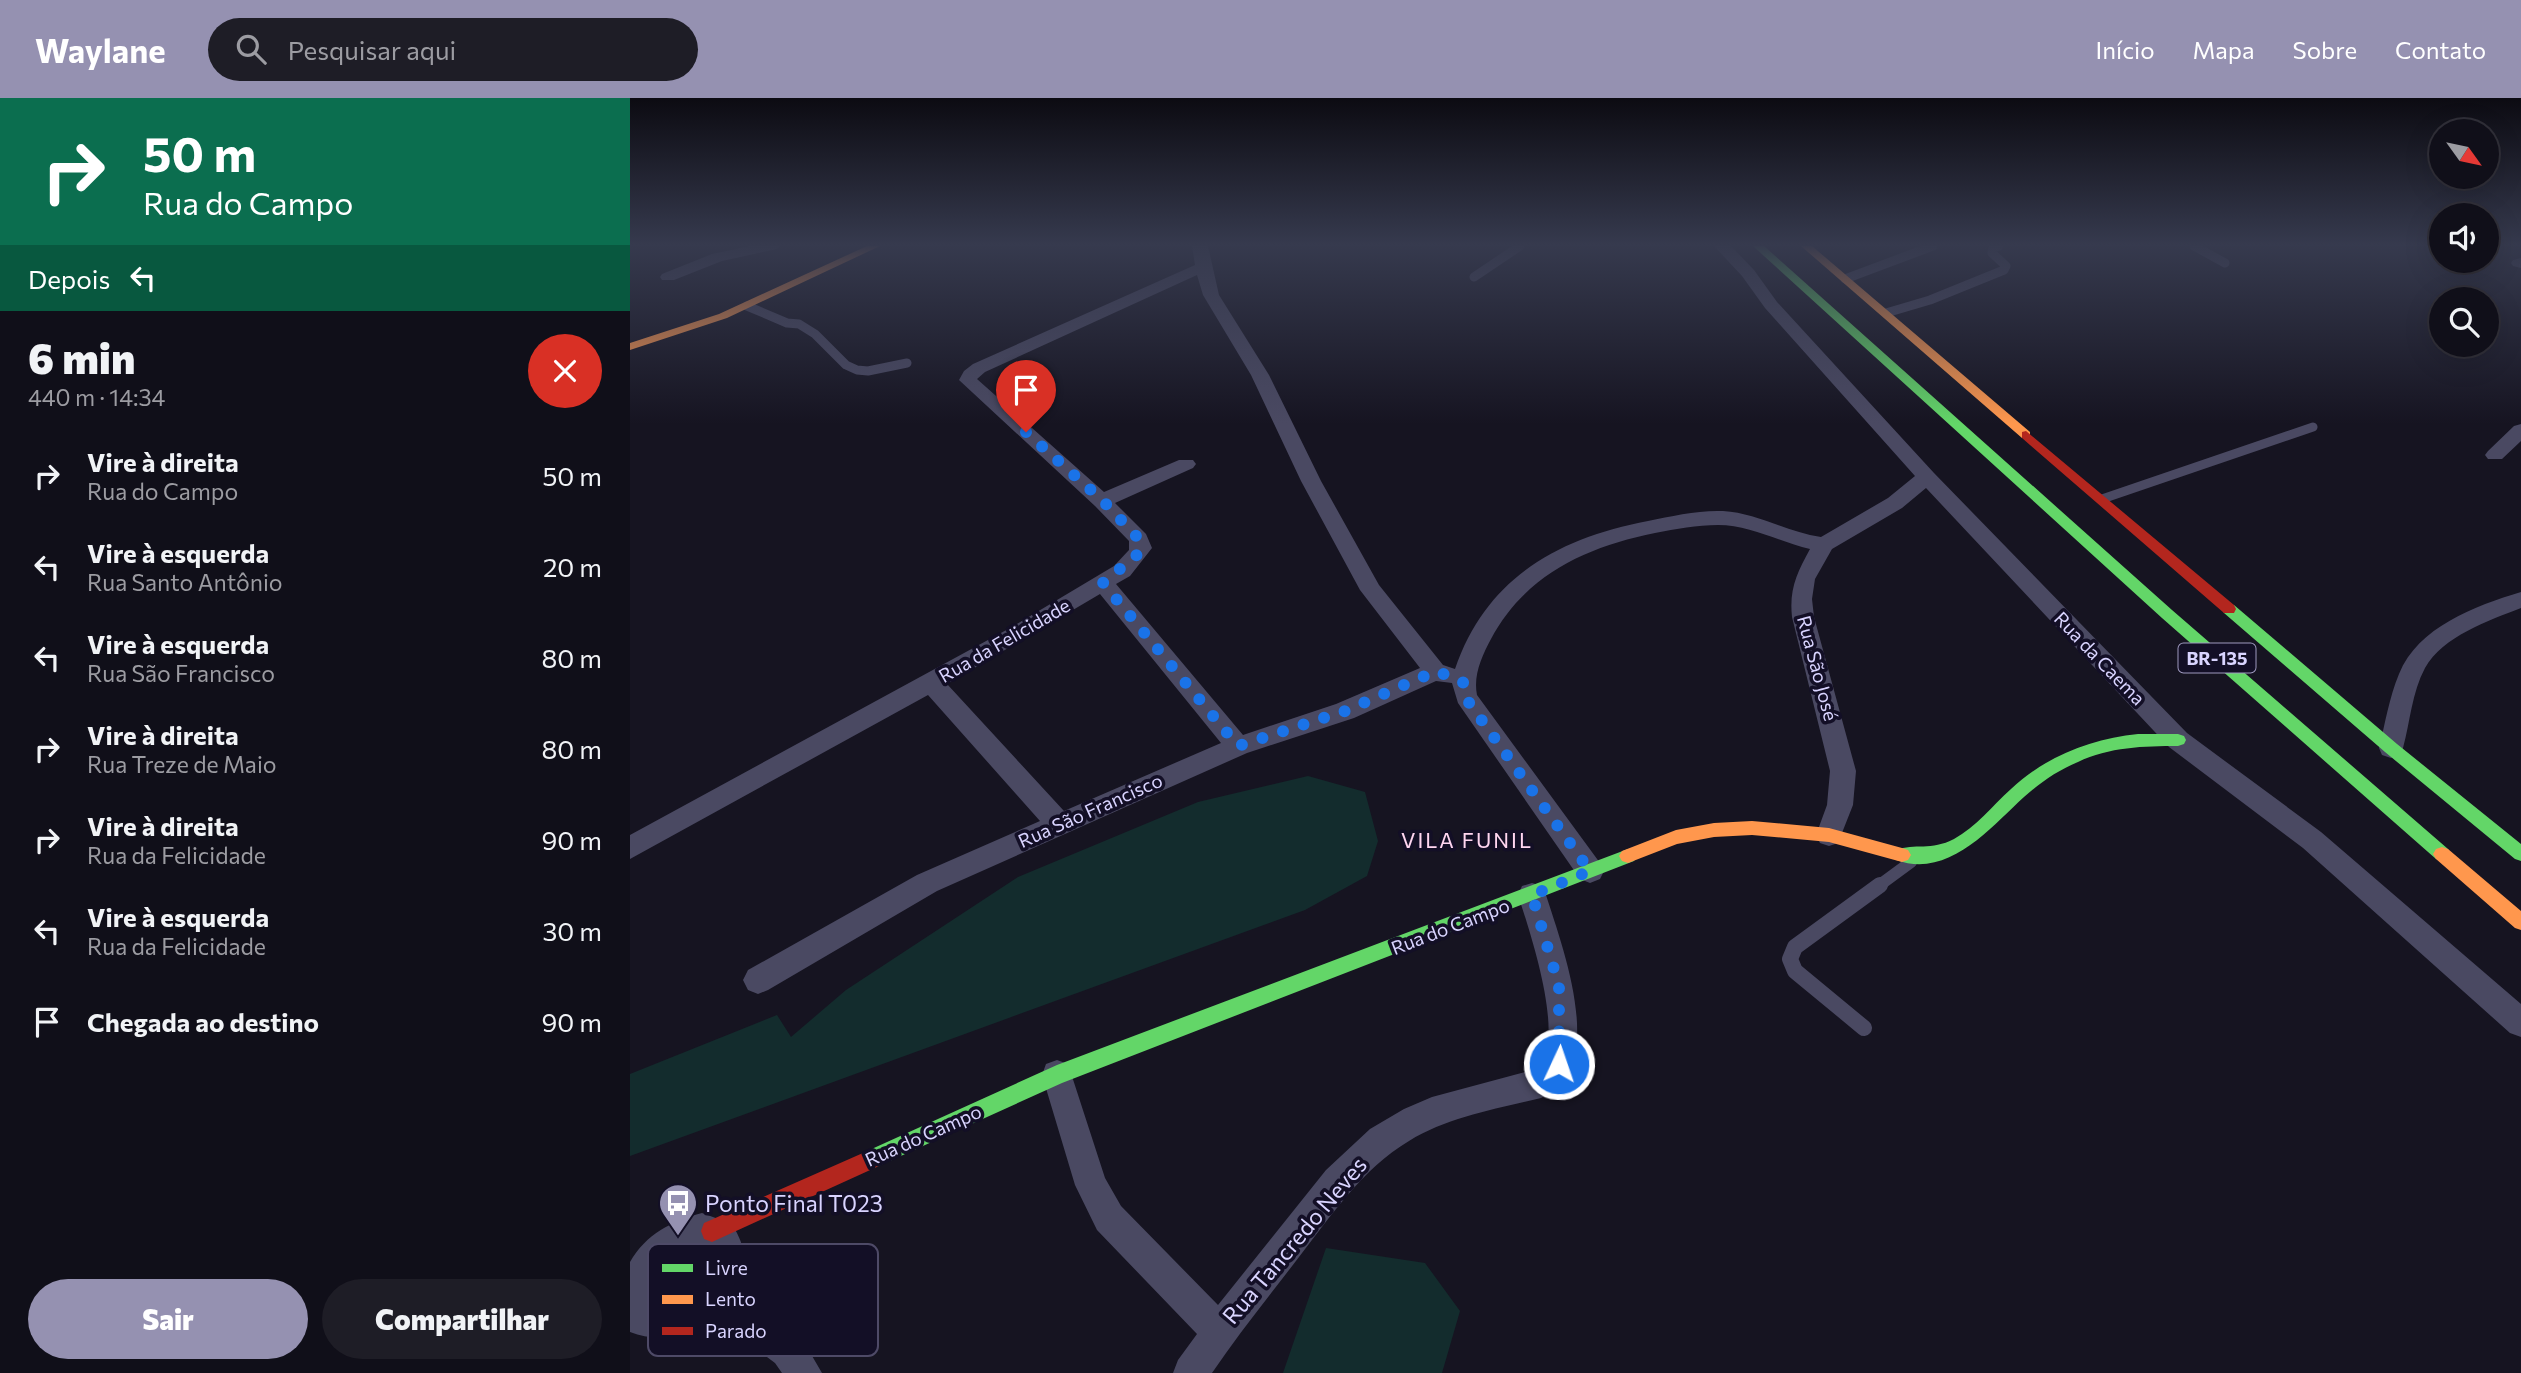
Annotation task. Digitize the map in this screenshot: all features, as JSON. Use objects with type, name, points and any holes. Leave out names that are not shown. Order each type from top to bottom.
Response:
[{"type":"main road","points":[[630,347],[747,306]]},
{"type":"main road","name":"BR-135","points":[[1824,306],[2167,614],[2521,922]]},
{"type":"main road","name":"BR-135","points":[[1877,306],[2391,748],[2521,855]]},
{"type":"main road","name":"Rua do Campo","points":[[712,1231],[1057,1074],[1532,895],[1676,837],[1698,832],[1759,829],[1829,835],[1889,853],[1917,858],[1956,848],[1978,834],[2018,791],[2035,779],[2104,744],[2178,740]]},
{"type":"street","name":"Rua da Felicidade","points":[[630,848],[931,682],[1103,583],[1131,562],[1141,548],[1139,539],[1102,500],[972,386],[968,378],[979,368],[1118,306]]},
{"type":"street","points":[[1217,306],[1260,375],[1311,481],[1371,590],[1436,671],[1463,682]]},
{"type":"street","name":"Rua da Caema","points":[[1771,306],[1927,477],[2178,740],[2312,840],[2521,1023]]},
{"type":"street","points":[[2495,455],[2521,430]]},
{"type":"street","points":[[1102,500],[1186,464]]},
{"type":"street","points":[[1590,871],[1465,697],[1463,682],[1467,663],[1495,610],[1538,569],[1589,542],[1671,523],[1721,518],[1742,520],[1800,541],[1824,544],[1895,503],[1927,477]]},
{"type":"street","name":"Rua São José","points":[[1824,544],[1804,579],[1801,599],[1803,617],[1843,771],[1840,805],[1829,835]]},
{"type":"street","points":[[1103,583],[1238,746]]},
{"type":"street","points":[[2391,748],[2415,662],[2440,637],[2485,614],[2521,600]]},
{"type":"street","name":"Rua São Francisco","points":[[758,980],[927,883],[1238,746],[1345,711],[1436,671]]},
{"type":"street","points":[[931,682],[1059,824]]},
{"type":"street","name":"Rua Tancredo Neves","points":[[1191,1373],[1219,1331],[1325,1198],[1370,1148],[1399,1129],[1448,1106],[1541,1083],[1555,1071],[1559,1064],[1561,1036],[1559,986],[1532,895]]},
{"type":"street","points":[[1057,1074],[1091,1185],[1109,1218],[1219,1331]]},
{"type":"street","name":"Rua do Campo","points":[[742,1244],[764,1217],[801,1191]]},
{"type":"street","points":[[668,1244],[690,1233],[712,1231],[721,1236],[726,1244]]},
{"type":"street","points":[[648,1263],[634,1279],[634,1302],[643,1319],[648,1321]]},
{"type":"street","points":[[792,1356],[804,1373]]},
{"type":"lane","points":[[747,306],[788,323],[799,324],[815,334],[846,365],[857,370],[869,371],[907,363]]},
{"type":"lane","points":[[1886,313],[1911,306]]},
{"type":"lane","points":[[2102,499],[2314,427]]},
{"type":"lane","points":[[1864,1028],[1794,971],[1790,955],[1796,947],[1917,858]]},
{"type":"green space","points":[[1308,776],[1365,792],[1378,841],[1367,876],[1305,910],[630,1156],[630,1074],[777,1015],[791,1037],[846,990],[1018,877],[1198,802]]},
{"type":"green space","points":[[1326,1248],[1425,1263],[1460,1311],[1442,1373],[1283,1373]]},
{"type":"traffic: fast","points":[[1824,306],[2167,614],[2442,854]]},
{"type":"traffic: fast","points":[[2229,609],[2391,748],[2521,854]]},
{"type":"traffic: fast","points":[[1902,855],[1925,856],[1961,843],[2036,778],[2087,751],[2121,743],[2178,740]]},
{"type":"traffic: fast","points":[[872,1159],[1057,1075],[1628,856]]},
{"type":"traffic: slow","points":[[630,347],[723,316],[746,306]]},
{"type":"traffic: slow","points":[[1875,306],[2026,435]]},
{"type":"traffic: slow","points":[[1628,856],[1676,837],[1714,830],[1752,828],[1829,835],[1902,855]]},
{"type":"traffic: slow","points":[[2442,854],[2521,922]]},
{"type":"traffic: jam","points":[[2026,435],[2229,609]]},
{"type":"traffic: jam","points":[[712,1231],[872,1159]]},
{"type":"place","name":"Ponto Final T023","points":[[678,1237]]},
{"type":"district","name":"VILA FUNIL","points":[[1467,839]]},
{"type":"route","points":[[1026,432],[1102,500],[1139,539],[1141,548],[1138,554],[1122,571],[1103,583],[1238,746],[1345,711],[1436,671],[1463,682],[1465,697],[1527,779],[1590,871],[1532,895],[1559,986],[1559,1064]]}]
